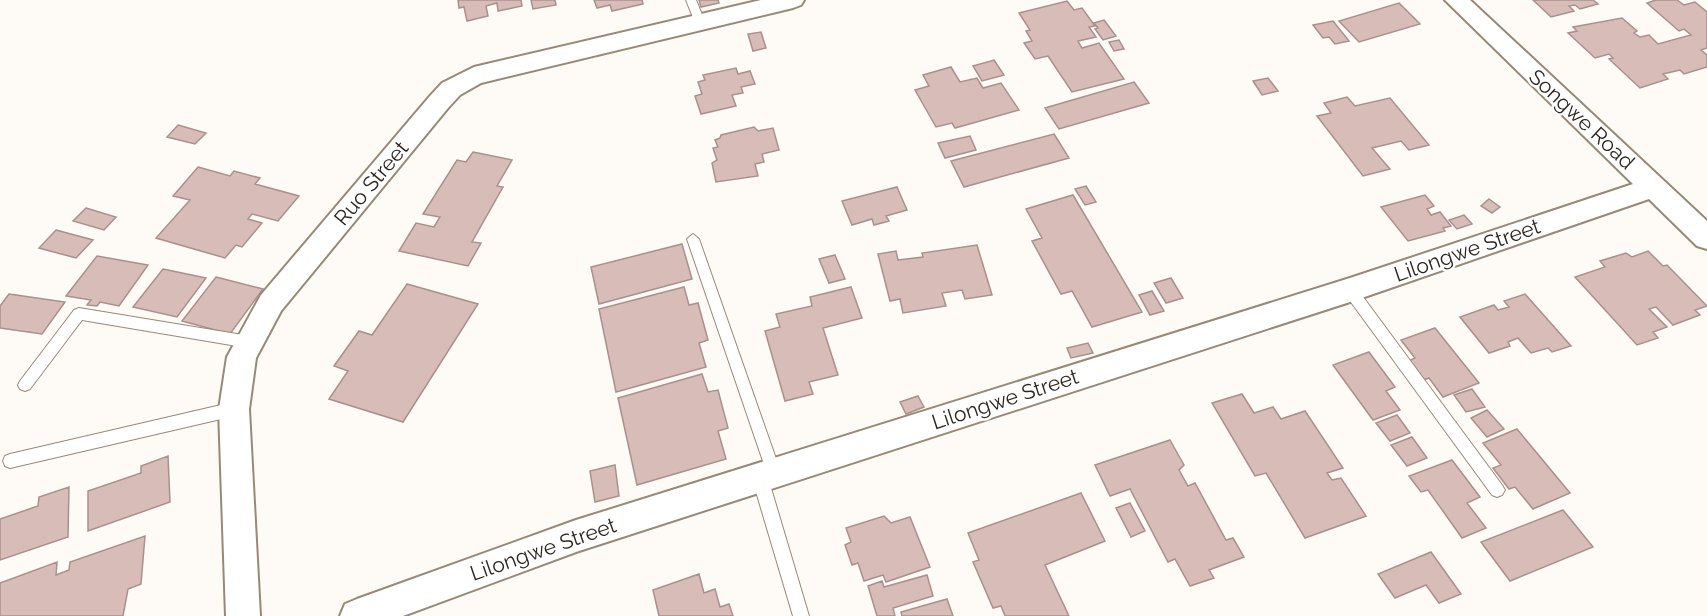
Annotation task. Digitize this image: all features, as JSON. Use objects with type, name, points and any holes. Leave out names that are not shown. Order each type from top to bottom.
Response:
[{"type":"street","name":"Ruo Street","points":[[243,616],[234,409],[235,390],[242,357],[271,303],[451,89],[474,76],[695,11],[793,0]]},
{"type":"street","name":"Songwe Road","points":[[1456,0],[1707,238]]},
{"type":"street","name":"Lilongwe Street","points":[[368,614],[576,536],[1350,290],[1654,187]]},
{"type":"lane","points":[[693,239],[767,476],[801,616]]},
{"type":"lane","points":[[1350,290],[1497,490]]},
{"type":"lane","points":[[25,385],[79,314],[249,342]]},
{"type":"lane","points":[[10,461],[234,409]]},
{"type":"building","points":[[458,0],[521,0],[522,6],[498,11],[497,3],[486,6],[488,16],[467,21],[464,7],[459,8]]},
{"type":"building","points":[[531,0],[555,0],[556,5],[533,9]]},
{"type":"building","points":[[594,0],[642,0],[643,4],[612,11],[610,5],[597,8]]},
{"type":"building","points":[[699,0],[718,0],[719,3],[701,7]]},
{"type":"building","points":[[1533,0],[1593,0],[1598,4],[1580,9],[1575,5],[1569,6],[1574,11],[1551,17]]},
{"type":"building","points":[[1656,0],[1677,0],[1684,5],[1695,2],[1707,12],[1707,48],[1701,50],[1707,55],[1707,67],[1684,74],[1680,70],[1663,74],[1668,79],[1640,88],[1609,59],[1613,58],[1609,54],[1595,58],[1568,33],[1577,31],[1573,27],[1622,18],[1637,31],[1634,33],[1640,37],[1649,35],[1658,44],[1691,35],[1684,29],[1679,31],[1647,3]]},
{"type":"building","points":[[1067,1],[1074,10],[1082,8],[1095,26],[1089,27],[1096,37],[1078,41],[1082,48],[1099,43],[1124,79],[1072,92],[1048,56],[1035,59],[1024,43],[1032,41],[1026,31],[1030,30],[1019,13]]},
{"type":"building","points":[[1399,3],[1420,24],[1359,42],[1339,21]]},
{"type":"building","points":[[1104,20],[1116,36],[1103,40],[1095,29],[1098,28],[1094,23]]},
{"type":"building","points":[[1333,21],[1349,41],[1335,44],[1329,37],[1323,38],[1313,25]]},
{"type":"building","points":[[761,32],[766,48],[753,51],[748,34]]},
{"type":"building","points":[[1119,40],[1124,49],[1114,51],[1109,42]]},
{"type":"building","points":[[994,60],[1004,75],[982,81],[973,66]]},
{"type":"building","points":[[951,67],[960,82],[977,78],[983,88],[1001,83],[1019,110],[955,128],[952,123],[936,127],[915,90],[929,86],[923,75]]},
{"type":"building","points":[[736,68],[738,74],[750,71],[755,84],[741,87],[743,93],[732,95],[736,106],[701,114],[695,96],[702,94],[698,82],[705,80],[703,75]]},
{"type":"building","points":[[1268,78],[1278,91],[1262,95],[1253,81]]},
{"type":"building","points":[[1134,82],[1149,103],[1059,129],[1045,108]]},
{"type":"building","points":[[1347,97],[1355,106],[1390,98],[1429,145],[1409,150],[1401,141],[1372,148],[1390,169],[1363,176],[1317,116],[1331,113],[1324,103]]},
{"type":"building","points":[[178,125],[206,133],[195,144],[167,137]]},
{"type":"building","points":[[754,127],[758,131],[773,128],[779,150],[762,154],[764,162],[755,164],[758,176],[716,182],[712,163],[717,160],[713,148],[718,147],[715,140],[721,135]]},
{"type":"building","points":[[1054,134],[1069,158],[964,187],[951,161]]},
{"type":"building","points":[[970,136],[976,150],[945,158],[938,143]]},
{"type":"building","points":[[473,152],[512,160],[497,186],[503,187],[472,242],[481,243],[468,266],[399,251],[416,223],[434,227],[440,217],[423,214],[457,160],[466,162]]},
{"type":"building","points":[[198,167],[230,176],[234,171],[260,178],[255,184],[299,196],[278,221],[252,214],[248,219],[262,223],[242,247],[236,245],[225,258],[156,238],[190,200],[173,196]]},
{"type":"building","points":[[1086,186],[1096,202],[1085,205],[1075,189]]},
{"type":"building","points":[[897,187],[907,210],[886,216],[889,221],[874,225],[872,219],[852,225],[842,201]]},
{"type":"building","points":[[1073,195],[1142,312],[1092,327],[1072,291],[1061,294],[1032,241],[1042,238],[1026,209]]},
{"type":"building","points":[[1425,195],[1434,206],[1427,209],[1431,215],[1440,212],[1451,226],[1443,228],[1445,231],[1408,241],[1381,207]]},
{"type":"building","points":[[1489,199],[1500,207],[1492,213],[1481,206]]},
{"type":"building","points":[[86,208],[116,217],[104,230],[73,221]]},
{"type":"building","points":[[1464,215],[1472,224],[1457,229],[1449,220]]},
{"type":"building","points":[[56,230],[93,240],[76,258],[39,248]]},
{"type":"building","points":[[682,244],[692,279],[599,304],[591,267]]},
{"type":"building","points":[[977,245],[992,295],[965,299],[962,290],[942,293],[946,306],[903,313],[900,299],[890,301],[878,254],[896,251],[898,260],[923,257],[922,253]]},
{"type":"building","points":[[1648,251],[1663,266],[1667,265],[1707,306],[1695,310],[1700,315],[1673,325],[1656,307],[1649,309],[1667,327],[1653,332],[1658,338],[1637,345],[1575,277],[1605,267],[1600,261],[1626,253],[1632,257]]},
{"type":"building","points":[[835,255],[845,279],[829,283],[819,259]]},
{"type":"building","points":[[97,256],[148,265],[119,306],[100,302],[97,306],[87,305],[91,300],[66,296]]},
{"type":"building","points":[[163,269],[206,278],[177,317],[133,307]]},
{"type":"building","points":[[216,277],[263,289],[230,334],[182,321]]},
{"type":"building","points":[[1171,278],[1183,298],[1166,303],[1154,283]]},
{"type":"building","points":[[407,284],[478,304],[403,422],[329,399],[348,371],[334,366],[359,331],[372,335]]},
{"type":"building","points":[[684,287],[689,305],[698,303],[708,340],[699,343],[706,367],[616,392],[599,309]]},
{"type":"building","points":[[851,287],[862,318],[823,328],[838,375],[809,382],[813,394],[785,401],[765,331],[780,327],[776,314],[812,306],[810,297]]},
{"type":"building","points":[[1152,291],[1164,311],[1150,315],[1139,295]]},
{"type":"building","points":[[9,294],[65,302],[42,334],[0,328],[0,306]]},
{"type":"building","points":[[1525,294],[1571,346],[1552,352],[1548,348],[1531,353],[1518,338],[1508,342],[1510,346],[1489,353],[1460,317],[1494,305],[1498,310],[1509,307],[1504,301]]},
{"type":"building","points":[[1435,328],[1479,383],[1443,397],[1429,378],[1423,380],[1408,361],[1415,358],[1401,340]]},
{"type":"building","points":[[1088,343],[1093,353],[1071,358],[1067,348]]},
{"type":"building","points":[[1369,352],[1395,387],[1386,391],[1400,410],[1373,420],[1333,365]]},
{"type":"building","points":[[702,374],[708,392],[718,390],[728,428],[718,431],[726,459],[637,485],[618,398]]},
{"type":"building","points":[[1472,389],[1485,407],[1466,412],[1454,395]]},
{"type":"building","points":[[1242,394],[1254,413],[1273,407],[1281,419],[1305,411],[1343,468],[1327,473],[1332,480],[1341,478],[1366,516],[1305,538],[1266,473],[1255,476],[1212,403]]},
{"type":"building","points":[[918,396],[924,407],[906,414],[900,402]]},
{"type":"building","points":[[1487,410],[1504,429],[1487,437],[1471,418]]},
{"type":"building","points":[[1397,415],[1410,433],[1390,441],[1376,423]]},
{"type":"building","points":[[1517,429],[1570,493],[1533,509],[1515,487],[1509,489],[1493,468],[1501,465],[1483,443]]},
{"type":"building","points":[[1412,437],[1427,458],[1407,466],[1391,445]]},
{"type":"building","points":[[1170,440],[1184,465],[1179,470],[1188,486],[1195,483],[1226,540],[1233,538],[1244,557],[1209,570],[1214,578],[1190,586],[1175,559],[1168,562],[1130,489],[1110,496],[1095,465]]},
{"type":"building","points":[[168,456],[170,502],[88,531],[88,491],[141,473],[141,466]]},
{"type":"building","points":[[1452,460],[1480,497],[1467,503],[1486,528],[1462,538],[1428,490],[1421,492],[1409,476]]},
{"type":"building","points":[[615,465],[619,496],[595,502],[590,471]]},
{"type":"building","points":[[69,487],[68,537],[0,560],[0,519],[38,506],[39,497]]},
{"type":"building","points":[[1081,493],[1105,541],[1045,565],[1069,616],[1005,616],[1001,606],[993,608],[973,562],[979,560],[968,533]]},
{"type":"building","points":[[1130,503],[1145,531],[1131,537],[1116,508]]},
{"type":"building","points":[[1563,510],[1593,547],[1510,581],[1481,542]]},
{"type":"building","points":[[884,516],[891,523],[910,517],[930,567],[886,582],[883,575],[864,581],[858,563],[852,565],[845,545],[851,542],[846,528]]},
{"type":"building","points":[[145,536],[141,584],[128,589],[123,616],[0,616],[0,583],[57,562],[56,575],[69,570],[70,562]]},
{"type":"building","points":[[1431,552],[1461,594],[1439,603],[1426,585],[1395,598],[1378,574]]},
{"type":"building","points":[[699,574],[704,593],[715,589],[720,607],[729,604],[733,616],[659,616],[653,590]]},
{"type":"building","points":[[927,575],[933,596],[893,608],[895,616],[877,616],[868,586],[882,581],[884,587]]},
{"type":"building","points":[[947,599],[953,616],[902,616],[901,612]]}]
